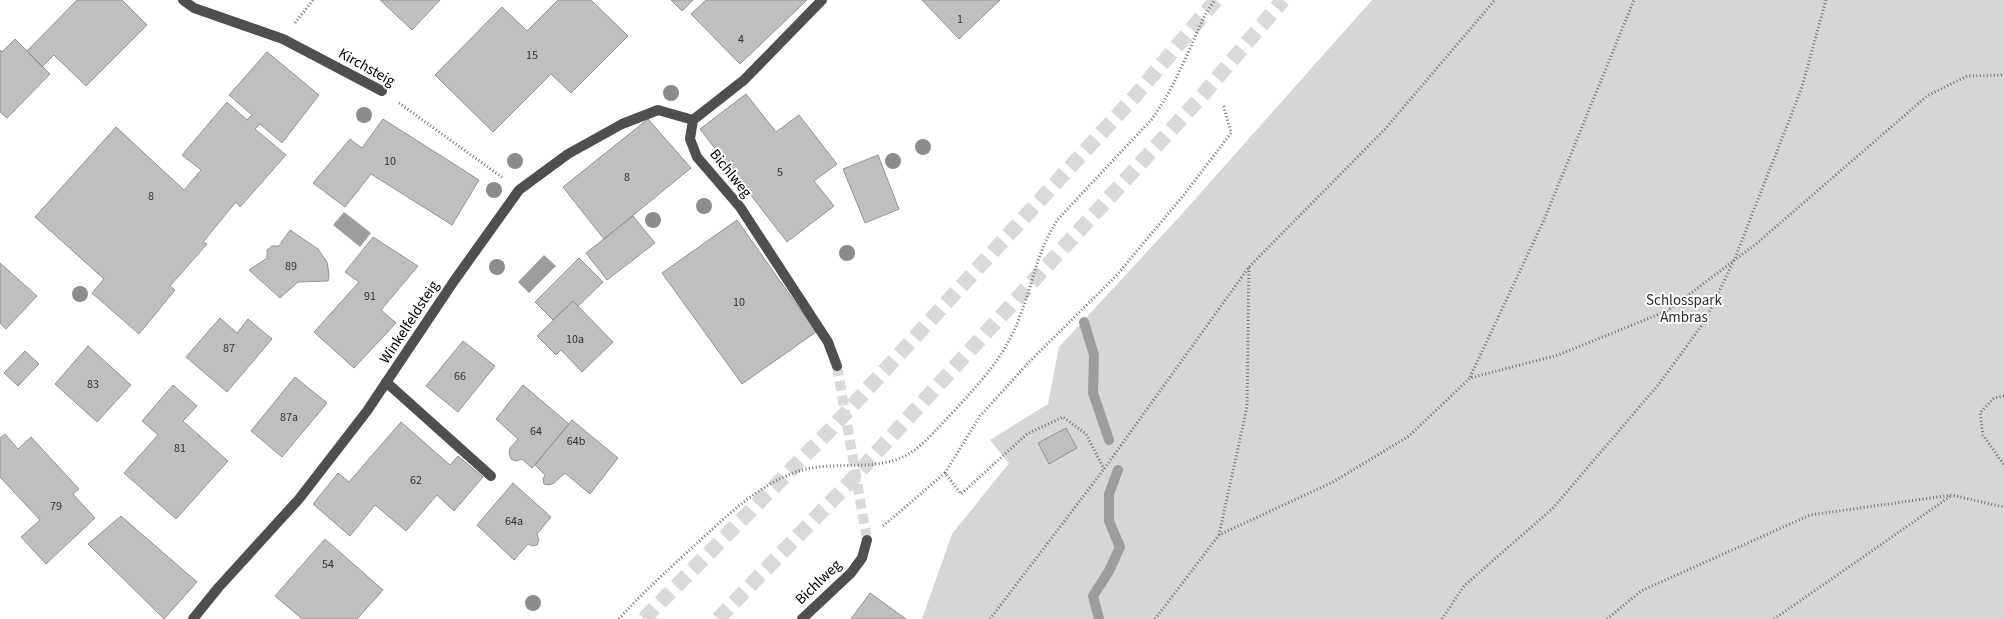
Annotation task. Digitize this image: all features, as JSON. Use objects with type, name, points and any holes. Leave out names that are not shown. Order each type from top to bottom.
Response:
[{"type":"street","name":"Kirchsteig","points":[[184,0],[194,8],[283,39],[382,91]]},
{"type":"street","points":[[693,120],[744,80],[822,0]]},
{"type":"street","name":"Winkelfeldsteig","points":[[193,619],[218,588],[299,498],[367,411],[454,281],[519,190],[568,154],[622,124],[658,110],[693,120]]},
{"type":"street","name":"Bichlweg","points":[[693,120],[690,139],[698,157],[745,215],[828,342],[837,366]]},
{"type":"street","points":[[386,382],[491,476]]},
{"type":"street","name":"Bichlweg","points":[[802,619],[851,573],[862,558],[867,540]]},
{"type":"path","points":[[283,39],[313,0]]},
{"type":"path","points":[[618,619],[671,566],[730,513],[782,476],[812,467],[874,464],[896,459],[914,450],[938,428],[992,370],[1002,355],[1021,314],[1041,249],[1050,232],[1059,218],[1152,119],[1162,105],[1172,88],[1201,21],[1214,0]]},
{"type":"path","points":[[990,619],[1104,469],[1249,267],[1385,129],[1495,0]]},
{"type":"path","points":[[1219,535],[1333,482],[1409,436],[1470,378],[1544,220],[1634,0]]},
{"type":"path","points":[[1442,619],[1464,586],[1553,508],[1659,384],[1705,321],[1735,258],[1801,90],[1826,0]]},
{"type":"path","points":[[1470,378],[1558,355],[1667,312],[1735,258],[1756,244],[1927,96],[1967,76],[2004,75]]},
{"type":"path","name":"Kirchsteig","points":[[382,91],[519,190]]},
{"type":"path","points":[[867,540],[945,472],[980,416],[1030,361],[1116,276],[1183,196],[1231,133],[1223,104]]},
{"type":"path","points":[[1155,619],[1219,535],[1247,407],[1249,267]]},
{"type":"path","points":[[2004,396],[1994,398],[1980,413],[1983,435],[2004,465]]},
{"type":"path","points":[[945,472],[961,494],[1027,434],[1063,417],[1086,434],[1104,469]]},
{"type":"path","points":[[1774,619],[1780,617],[1952,495]]},
{"type":"path","points":[[1607,619],[1641,591],[1810,516],[1952,495],[2004,507]]},
{"type":"green space","name":"Schlosspark Ambras","points":[[1372,0],[2004,0],[2004,619],[922,619],[952,534],[1009,463],[990,440],[1048,404],[1059,347],[1181,215]]},
{"type":"shaded area","points":[[344,212],[371,233],[360,247],[333,225]]},
{"type":"shaded area","points":[[544,255],[556,266],[529,293],[518,282]]},
{"type":"building","points":[[77,0],[122,0],[147,25],[86,86],[54,55],[42,67],[27,51]]},
{"type":"building","points":[[380,0],[440,0],[412,30]]},
{"type":"building","points":[[558,0],[591,0],[628,36],[571,93],[551,74],[493,132],[435,75],[502,7],[527,31]]},
{"type":"building","points":[[671,0],[693,0],[682,11]]},
{"type":"building","points":[[706,0],[807,0],[740,64],[691,14]]},
{"type":"building","points":[[922,0],[1000,0],[959,39]]},
{"type":"building","points":[[15,39],[50,74],[7,118],[0,112],[0,50],[2,52]]},
{"type":"building","points":[[267,52],[319,95],[282,143],[260,124],[255,129],[286,155],[240,207],[236,202],[203,242],[207,244],[170,286],[175,290],[139,334],[92,293],[104,279],[35,217],[116,127],[184,190],[201,170],[182,155],[227,102],[247,120],[252,115],[229,95]]},
{"type":"building","points":[[746,94],[776,132],[799,115],[837,164],[814,181],[834,206],[787,242],[700,129]]},
{"type":"building","points":[[383,119],[479,180],[452,225],[371,174],[345,207],[313,183],[350,139],[362,148]]},
{"type":"building","points":[[648,119],[691,168],[604,239],[563,187]]},
{"type":"building","points":[[878,155],[899,209],[865,223],[843,169]]},
{"type":"building","points":[[633,216],[655,243],[607,280],[586,253]]},
{"type":"building","points":[[737,220],[816,332],[742,384],[662,273]]},
{"type":"building","points":[[290,230],[318,249],[327,262],[328,281],[298,282],[280,298],[249,270],[267,258],[267,250],[272,246],[279,246]]},
{"type":"building","points":[[373,237],[418,266],[381,310],[396,323],[354,368],[314,332],[359,282],[345,272]]},
{"type":"building","points":[[579,258],[603,282],[578,306],[573,301],[553,320],[535,302]]},
{"type":"building","points":[[0,263],[37,296],[6,329],[0,323]]},
{"type":"building","points":[[573,301],[613,342],[582,372],[561,350],[556,355],[537,336]]},
{"type":"building","points":[[220,318],[237,333],[248,319],[272,339],[227,392],[186,357]]},
{"type":"building","points":[[463,341],[495,366],[458,412],[426,386]]},
{"type":"building","points":[[88,346],[131,385],[97,422],[55,384]]},
{"type":"building","points":[[25,351],[39,364],[18,386],[4,373]]},
{"type":"building","points":[[295,377],[327,403],[282,457],[251,431]]},
{"type":"building","points":[[173,385],[197,406],[183,421],[228,461],[176,519],[124,473],[158,435],[142,421]]},
{"type":"building","points":[[523,385],[569,424],[532,468],[522,459],[516,461],[511,459],[510,448],[518,439],[496,419]]},
{"type":"building","points":[[572,420],[618,458],[590,494],[565,473],[554,483],[544,484],[543,479],[545,475],[535,465]]},
{"type":"building","points":[[401,422],[450,465],[458,456],[483,477],[454,511],[437,495],[406,531],[375,505],[350,536],[313,504],[338,473],[349,482]]},
{"type":"building","points":[[1066,428],[1077,448],[1049,464],[1038,443]]},
{"type":"building","points":[[5,434],[18,449],[31,437],[79,489],[73,494],[95,518],[46,564],[21,537],[40,520],[0,477],[0,438]]},
{"type":"building","points":[[513,483],[551,517],[537,534],[539,540],[537,545],[532,546],[528,544],[514,560],[477,525]]},
{"type":"building","points":[[121,516],[197,582],[164,619],[88,544]]},
{"type":"building","points":[[325,539],[383,590],[357,619],[302,619],[275,596]]},
{"type":"building","points":[[870,593],[906,619],[851,619]]},
{"type":"waterway","points":[[1084,322],[1094,355],[1093,393],[1109,440]]},
{"type":"waterway","points":[[1099,619],[1093,596],[1109,571],[1120,547],[1109,521],[1109,494],[1118,470]]},
{"type":"tunnel","points":[[644,619],[831,429],[1135,96],[1216,0]]},
{"type":"tunnel","points":[[718,619],[846,486],[1201,97],[1283,0]]},
{"type":"tunnel","points":[[837,366],[867,540]]}]
